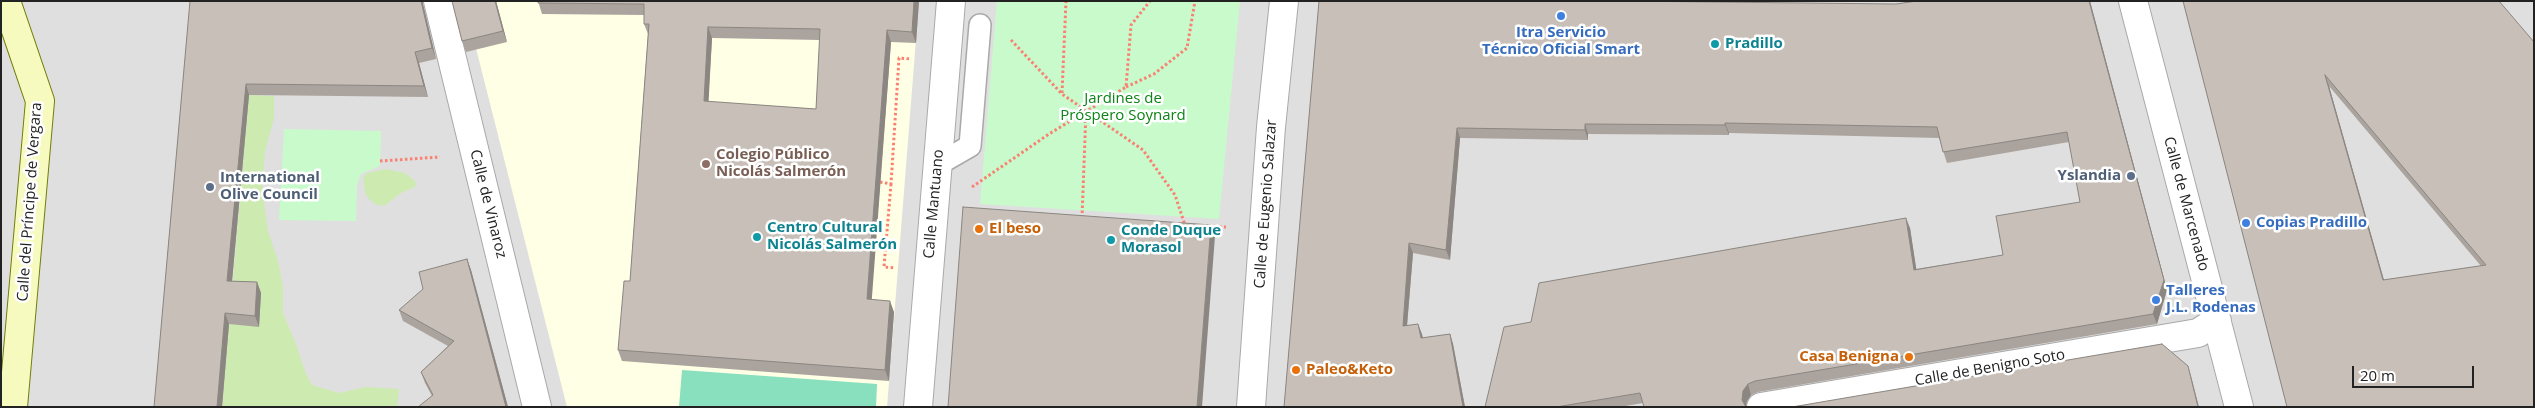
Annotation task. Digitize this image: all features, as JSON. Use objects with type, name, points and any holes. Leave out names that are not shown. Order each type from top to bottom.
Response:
[{"type":"main road","name":"Calle del Príncipe de Vergara","points":[[6,1],[40,101],[13,407]]},
{"type":"street","name":"Calle de Vinaroz","points":[[438,1],[537,407]]},
{"type":"street","name":"Calle Mantuano","points":[[918,407],[951,1]]},
{"type":"street","name":"Calle de Eugenio Salazar","points":[[1251,407],[1271,127],[1284,1]]},
{"type":"street","name":"Calle de Marcenado","points":[[2133,1],[2238,407]]},
{"type":"street","name":"Calle de Benigno Soto","points":[[1760,407],[2198,333],[2217,321]]},
{"type":"lane","points":[[937,165],[970,146],[980,25]]},
{"type":"path","points":[[1062,94],[1066,1]]},
{"type":"path","points":[[1126,86],[1131,25],[1150,1]]},
{"type":"path","points":[[968,190],[1126,86],[1154,74],[1187,48],[1195,1]]},
{"type":"path","points":[[1004,33],[1062,94],[1143,150],[1175,195],[1185,225]]},
{"type":"path","points":[[898,269],[884,267],[899,58],[914,59]]},
{"type":"path","points":[[1082,218],[1086,111]]},
{"type":"path","points":[[380,161],[443,157]]},
{"type":"path","points":[[880,182],[891,184]]},
{"type":"path","points":[[1072,217],[1091,218]]},
{"type":"path","points":[[1176,225],[1194,226]]},
{"type":"path","points":[[1203,226],[1226,227]]},
{"type":"shaded area","points":[[1,1],[2534,1],[2534,407],[1,407]]},
{"type":"shaded area","name":"Colegio Público Nicolás Salmerón","points":[[464,1],[919,1],[887,407],[567,407]]},
{"type":"green space","name":"Jardines de Próspero Soynard","points":[[997,1],[1240,1],[1219,219],[980,204]]},
{"type":"green space","points":[[249,95],[274,96],[274,118],[265,152],[262,189],[268,231],[278,261],[283,287],[283,313],[306,374],[312,385],[339,393],[366,387],[399,389],[397,407],[222,407]]},
{"type":"green space","points":[[284,129],[381,131],[380,166],[361,174],[357,185],[356,221],[279,220]]},
{"type":"green space","points":[[386,169],[405,173],[416,182],[415,187],[401,193],[384,206],[375,204],[369,199],[365,193],[363,178],[367,173]]},
{"type":"green space","points":[[682,370],[877,384],[876,407],[679,407]]},
{"type":"building","points":[[190,1],[421,1],[432,48],[415,52],[424,86],[246,84],[227,281],[257,282],[255,316],[225,313],[217,407],[154,407]]},
{"type":"building","points":[[452,1],[495,1],[503,31],[462,41]]},
{"type":"building","name":"Centro Cultural Nicolás Salmerón","points":[[538,1],[914,1],[912,32],[887,30],[867,299],[890,301],[885,370],[618,350],[624,281],[630,281],[649,24],[644,24],[644,4],[538,3]],"holes":[[[708,27],[820,29],[816,109],[704,101]]]},
{"type":"building","points":[[1319,1],[1622,1],[1896,4],[1917,1],[2089,1],[2164,280],[2153,314],[1755,381],[1748,384],[1743,391],[1742,400],[1746,407],[1644,407],[1640,393],[1556,407],[1485,407],[1504,327],[1531,322],[1539,283],[1906,218],[1914,270],[2003,255],[1996,216],[2080,202],[2067,132],[1943,152],[1937,127],[1725,123],[1725,125],[1585,124],[1585,130],[1457,128],[1446,250],[1409,243],[1403,326],[1418,324],[1421,338],[1450,334],[1463,407],[1284,407]]},
{"type":"building","points":[[2183,1],[2499,1],[2534,42],[2534,407],[2287,407]],"holes":[[[2325,75],[2486,265],[2383,280]]]},
{"type":"building","points":[[963,207],[1211,225],[1197,407],[948,407]]},
{"type":"building","points":[[467,259],[506,407],[418,407],[433,395],[421,372],[454,341],[399,310],[423,289],[419,272]]},
{"type":"building","points":[[2162,344],[2188,366],[2198,407],[1792,407]]},
{"type":"place","name":"Itra Servicio Técnico Oficial Smart","points":[[1561,16]]},
{"type":"place","name":"Pradillo","points":[[1715,44]]},
{"type":"place","name":"Colegio Público Nicolás Salmerón","points":[[706,164]]},
{"type":"place","name":"Yslandia","points":[[2131,176]]},
{"type":"place","name":"International Olive Council","points":[[210,187]]},
{"type":"place","name":"Copias Pradillo","points":[[2246,223]]},
{"type":"place","name":"El beso","points":[[979,229]]},
{"type":"place","name":"Centro Cultural Nicolás Salmerón","points":[[757,237]]},
{"type":"place","name":"Conde Duque Morasol","points":[[1111,240]]},
{"type":"place","name":"Talleres J.L. Rodenas","points":[[2156,300]]},
{"type":"place","name":"Casa Benigna","points":[[1909,357]]},
{"type":"place","name":"Paleo&Keto","points":[[1296,370]]}]
